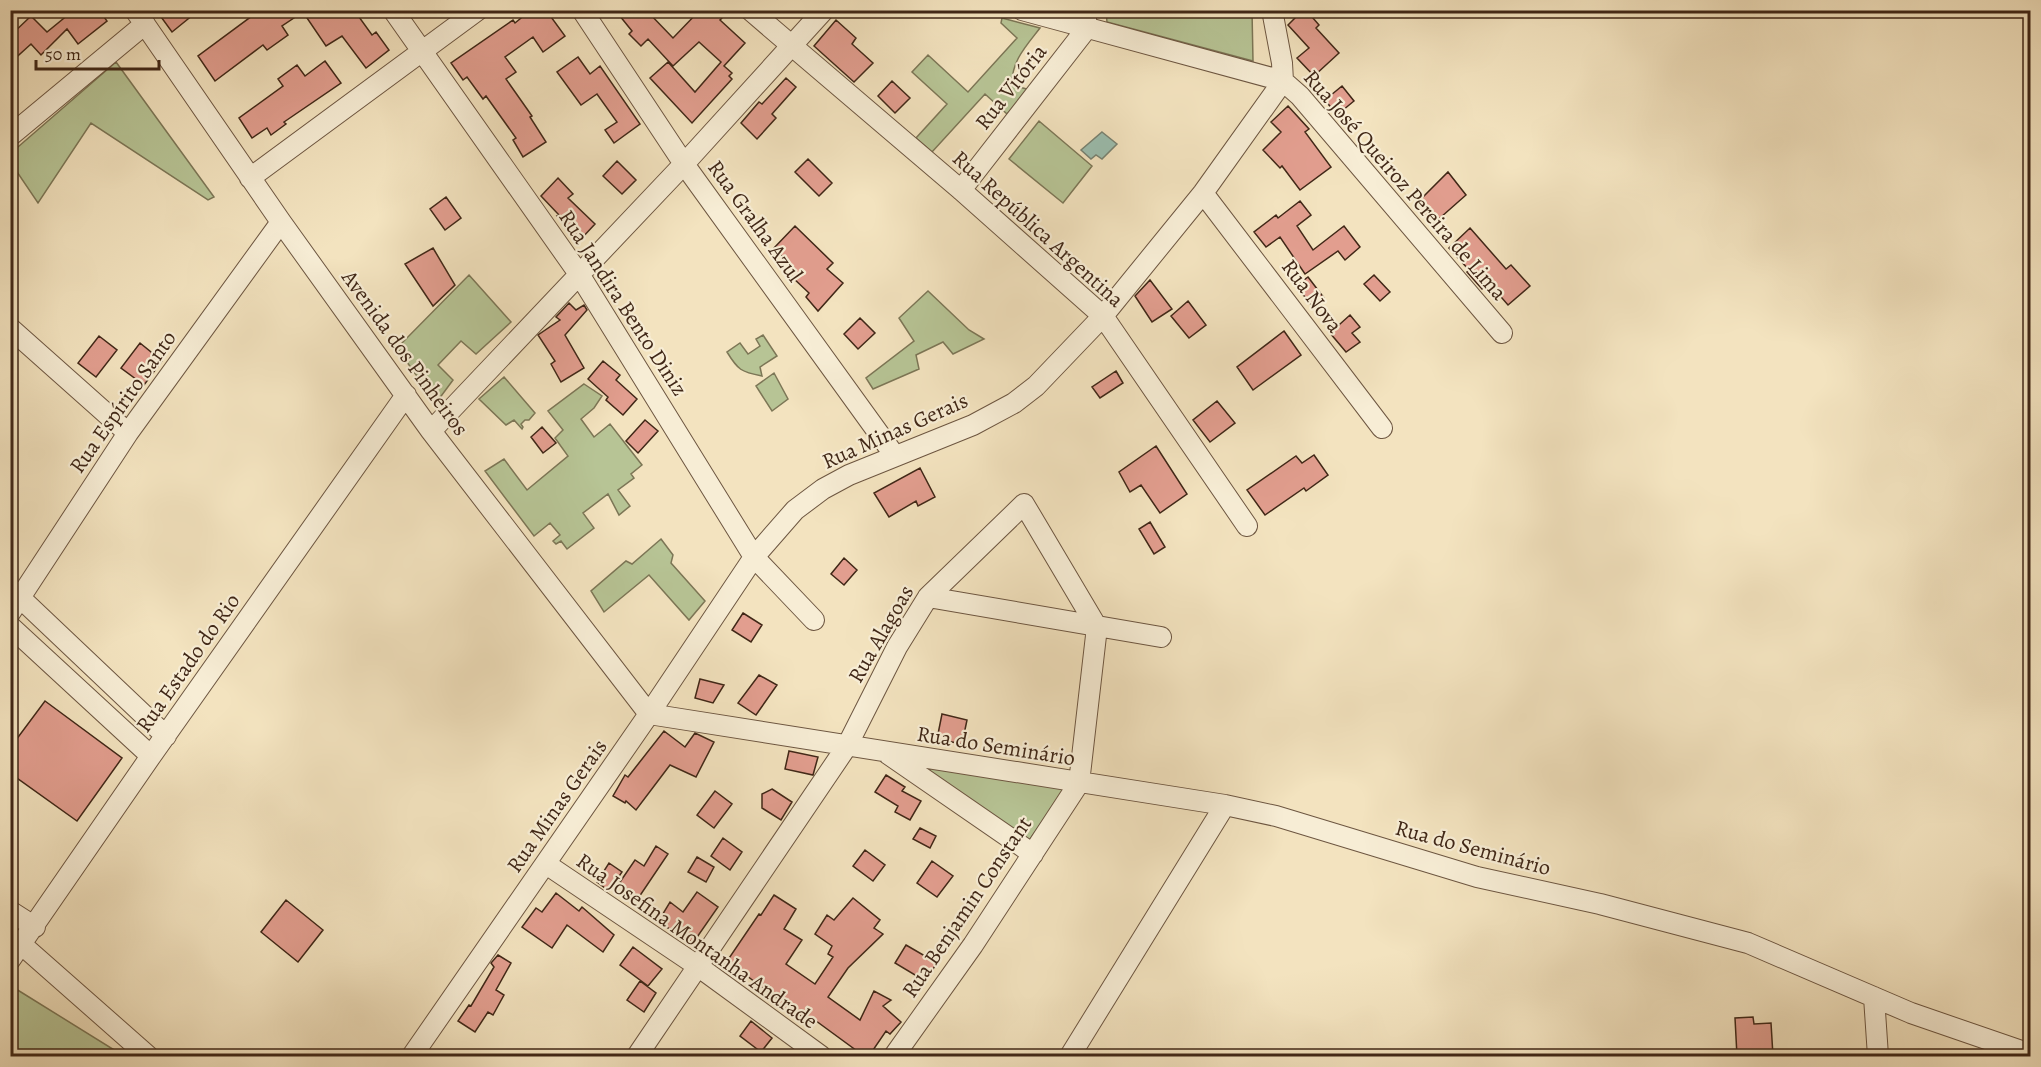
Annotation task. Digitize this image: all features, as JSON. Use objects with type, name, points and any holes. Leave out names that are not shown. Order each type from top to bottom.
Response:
[{"type":"street","name":"Rua Jandira Bento Diniz","points":[[393,10],[579,274],[754,557],[814,620]]},
{"type":"street","points":[[250,178],[478,10]]},
{"type":"street","name":"Rua Gralha Azul","points":[[582,10],[684,164],[895,456]]},
{"type":"street","name":"Rua República Argentina","points":[[750,10],[961,189],[1103,316],[1248,525]]},
{"type":"street","points":[[431,431],[684,164],[824,10]]},
{"type":"street","name":"Rua José Queiroz Pereira de Lima","points":[[1022,10],[1086,19],[1283,81],[1300,96],[1502,333]]},
{"type":"street","points":[[1272,10],[1283,81]]},
{"type":"street","points":[[10,136],[140,17]]},
{"type":"street","name":"Avenida dos Pinheiros","points":[[140,17],[250,178],[431,431],[649,714]]},
{"type":"street","name":"Rua Vitória","points":[[961,189],[1086,19]]},
{"type":"street","name":"Rua Minas Gerais","points":[[412,1056],[649,714],[754,557],[795,510],[823,489],[849,475],[973,425],[1014,403],[1036,386],[1103,316],[1203,193],[1283,81]]},
{"type":"street","name":"Rua Nova","points":[[1203,193],[1382,428]]},
{"type":"street","name":"Rua Espírito Santo","points":[[14,600],[128,433],[281,222]]},
{"type":"street","points":[[10,328],[128,433]]},
{"type":"street","name":"Rua Estado do Rio","points":[[16,952],[151,756],[406,395]]},
{"type":"street","name":"Rua Alagoas","points":[[637,1056],[847,746],[897,647],[928,597],[1024,504],[1097,627]]},
{"type":"street","points":[[928,597],[1161,637]]},
{"type":"street","points":[[14,600],[166,736]]},
{"type":"street","points":[[10,626],[151,756]]},
{"type":"street","points":[[1079,783],[1097,627]]},
{"type":"street","name":"Rua do Seminário","points":[[649,714],[1225,805],[1276,816],[1477,877],[1600,904],[1748,943],[1911,1013],[2031,1054]]},
{"type":"street","name":"Rua do Seminário","points":[[886,752],[1033,855]]},
{"type":"street","name":"Rua Benjamin Constant","points":[[894,1056],[973,945],[1079,783]]},
{"type":"street","points":[[1070,1056],[1225,805]]},
{"type":"street","name":"Rua Josefina Montanha Andrade","points":[[546,864],[699,967],[821,1056]]},
{"type":"street","points":[[10,911],[34,927]]},
{"type":"street","points":[[16,952],[148,1056]]},
{"type":"street","points":[[1874,997],[1878,1056]]},
{"type":"green space","points":[[1106,11],[1252,11],[1253,61],[1107,22]]},
{"type":"green space","points":[[1002,18],[1040,28],[1025,47],[1012,76],[1012,85],[1030,90],[1007,114],[985,94],[932,152],[916,138],[947,104],[912,72],[928,55],[968,92],[1017,38],[1001,23]]},
{"type":"green space","points":[[116,62],[214,197],[208,200],[91,123],[38,203],[11,163],[11,153]]},
{"type":"green space","points":[[1039,121],[1092,166],[1063,203],[1009,159]]},
{"type":"green space","points":[[469,275],[511,322],[476,354],[461,341],[438,365],[453,380],[436,403],[397,348]]},
{"type":"green space","points":[[928,291],[969,330],[984,339],[953,354],[943,342],[916,355],[919,369],[873,389],[866,378],[914,341],[899,318]]},
{"type":"green space","points":[[763,335],[777,356],[760,367],[762,376],[741,369],[727,352],[740,343],[748,354],[760,346],[756,339]]},
{"type":"green space","points":[[774,373],[788,399],[772,411],[756,386]]},
{"type":"green space","points":[[504,377],[535,413],[521,424],[522,429],[514,420],[506,425],[479,399]]},
{"type":"green space","points":[[584,384],[602,396],[594,408],[581,419],[594,437],[610,424],[642,465],[631,474],[634,478],[618,490],[630,506],[619,515],[608,494],[583,513],[594,528],[567,549],[561,541],[556,544],[553,541],[560,535],[550,523],[534,536],[485,471],[504,459],[527,490],[568,456],[555,438],[563,430],[548,411]]},
{"type":"green space","points":[[661,539],[673,555],[671,563],[705,601],[689,620],[649,575],[604,612],[591,591],[626,561],[632,564]]},
{"type":"green space","points":[[922,762],[1067,786],[1028,842],[923,773]]},
{"type":"green space","points":[[16,989],[124,1056],[11,1056],[11,997]]},
{"type":"shaded area","points":[[1102,132],[1117,144],[1102,159],[1096,155],[1091,159],[1081,150]]},
{"type":"building","points":[[74,10],[99,10],[107,21],[78,44],[67,29],[41,55],[31,44],[10,63],[10,36],[31,16],[47,32]]},
{"type":"building","points":[[156,10],[199,10],[172,32]]},
{"type":"building","points":[[260,10],[354,10],[372,35],[376,32],[389,50],[366,68],[342,36],[326,46],[303,12],[282,26],[288,35],[267,50],[263,45],[215,81],[198,56]]},
{"type":"building","points":[[531,10],[546,10],[565,36],[543,52],[533,37],[505,57],[516,72],[506,79],[532,116],[530,117],[546,142],[523,157],[513,140],[516,138],[486,96],[483,99],[467,77],[463,80],[451,63],[513,20],[515,23]]},
{"type":"building","points":[[615,10],[646,10],[673,38],[700,10],[714,10],[722,18],[720,20],[745,43],[724,66],[732,73],[729,76],[732,79],[692,123],[650,78],[668,62],[695,92],[721,62],[699,42],[673,66],[648,39],[641,46],[629,34],[632,31]]},
{"type":"building","points":[[1303,10],[1306,10],[1319,25],[1316,28],[1339,53],[1314,76],[1297,58],[1309,48],[1288,25]]},
{"type":"building","points":[[836,20],[856,38],[852,44],[873,63],[854,82],[814,46]]},
{"type":"building","points":[[578,57],[590,74],[600,66],[640,124],[614,143],[605,130],[617,122],[597,94],[581,105],[557,72]]},
{"type":"building","points":[[325,61],[341,83],[284,122],[286,124],[271,135],[267,128],[252,138],[239,118],[283,86],[278,79],[297,65],[305,76]]},
{"type":"building","points":[[786,78],[796,87],[772,114],[776,118],[757,139],[741,123],[759,102],[762,104]]},
{"type":"building","points":[[892,81],[910,98],[895,113],[878,96]]},
{"type":"building","points":[[1342,86],[1354,101],[1337,115],[1325,100]]},
{"type":"building","points":[[1288,106],[1309,129],[1305,132],[1331,167],[1300,190],[1282,166],[1280,168],[1263,150],[1281,132],[1271,122]]},
{"type":"building","points":[[808,159],[832,183],[819,196],[795,172]]},
{"type":"building","points":[[617,161],[636,180],[622,194],[603,176]]},
{"type":"building","points":[[1448,172],[1466,195],[1432,225],[1415,205]]},
{"type":"building","points":[[558,178],[573,194],[568,198],[595,224],[581,239],[557,216],[559,215],[541,196]]},
{"type":"building","points":[[446,197],[461,218],[445,230],[430,209]]},
{"type":"building","points":[[1300,201],[1311,215],[1297,226],[1313,250],[1344,226],[1360,247],[1345,260],[1338,251],[1305,274],[1280,237],[1266,247],[1254,232],[1276,215],[1278,218]]},
{"type":"building","points":[[795,226],[833,263],[827,269],[843,283],[818,311],[806,297],[809,293],[790,275],[796,270],[774,248]]},
{"type":"building","points":[[1470,228],[1506,269],[1511,265],[1530,286],[1508,305],[1489,283],[1482,289],[1449,248]]},
{"type":"building","points":[[433,248],[455,285],[433,306],[405,264]]},
{"type":"building","points":[[1374,275],[1390,292],[1380,301],[1364,284]]},
{"type":"building","points":[[1308,277],[1324,298],[1313,307],[1296,286]]},
{"type":"building","points":[[1150,280],[1172,309],[1152,322],[1135,296]]},
{"type":"building","points":[[1188,301],[1206,325],[1189,338],[1171,316]]},
{"type":"building","points":[[569,303],[576,310],[584,305],[587,310],[565,335],[584,368],[561,382],[551,364],[555,361],[538,335],[560,320],[556,317]]},
{"type":"building","points":[[1350,315],[1360,327],[1352,333],[1360,342],[1346,352],[1330,333]]},
{"type":"building","points":[[860,318],[875,333],[858,349],[844,334]]},
{"type":"building","points":[[1284,331],[1301,355],[1253,390],[1237,367]]},
{"type":"building","points":[[99,336],[117,350],[96,377],[78,363]]},
{"type":"building","points":[[140,343],[162,361],[144,385],[121,368]]},
{"type":"building","points":[[603,361],[620,375],[616,380],[637,399],[623,415],[588,379]]},
{"type":"building","points":[[1116,371],[1123,383],[1100,398],[1092,387]]},
{"type":"building","points":[[1217,401],[1235,423],[1210,442],[1193,420]]},
{"type":"building","points":[[645,420],[658,431],[638,453],[626,441]]},
{"type":"building","points":[[542,427],[556,443],[543,453],[531,437]]},
{"type":"building","points":[[1156,446],[1187,494],[1160,513],[1141,485],[1130,492],[1119,472]]},
{"type":"building","points":[[1314,455],[1328,475],[1306,491],[1304,488],[1265,515],[1247,490],[1296,456],[1302,463]]},
{"type":"building","points":[[920,468],[935,497],[918,506],[916,501],[889,517],[874,493]]},
{"type":"building","points":[[1150,522],[1165,547],[1154,554],[1139,529]]},
{"type":"building","points":[[844,558],[857,570],[844,585],[831,574]]},
{"type":"building","points":[[743,613],[762,625],[751,642],[732,630]]},
{"type":"building","points":[[759,675],[777,685],[756,715],[738,703]]},
{"type":"building","points":[[700,679],[724,685],[713,703],[695,698]]},
{"type":"building","points":[[45,701],[122,758],[77,821],[10,773],[10,748]]},
{"type":"building","points":[[942,714],[967,720],[962,744],[937,739]]},
{"type":"building","points":[[664,731],[685,747],[695,733],[714,742],[696,777],[670,765],[636,810],[626,801],[625,803],[613,796],[625,775],[628,777]]},
{"type":"building","points":[[789,751],[818,757],[813,775],[785,769]]},
{"type":"building","points":[[886,775],[905,787],[902,791],[921,801],[910,820],[895,812],[898,806],[875,792]]},
{"type":"building","points":[[772,789],[792,802],[781,820],[762,808],[762,794]]},
{"type":"building","points":[[715,791],[732,804],[714,828],[697,815]]},
{"type":"building","points":[[920,828],[936,836],[930,848],[913,839]]},
{"type":"building","points":[[723,838],[742,852],[730,870],[711,856]]},
{"type":"building","points":[[656,846],[668,854],[637,900],[620,882],[635,860],[644,866]]},
{"type":"building","points":[[865,850],[885,865],[873,881],[853,866]]},
{"type":"building","points":[[697,857],[714,867],[706,882],[688,872]]},
{"type":"building","points":[[932,861],[953,876],[937,897],[917,883]]},
{"type":"building","points":[[609,863],[622,872],[609,891],[597,882]]},
{"type":"building","points":[[697,892],[718,907],[693,943],[658,922],[670,902],[683,912]]},
{"type":"building","points":[[556,893],[579,911],[582,907],[614,935],[603,952],[567,925],[552,948],[522,927],[536,908],[542,912]]},
{"type":"building","points":[[774,895],[796,909],[784,929],[802,940],[786,964],[815,984],[833,957],[828,954],[832,946],[815,934],[827,915],[834,920],[853,898],[880,920],[874,928],[883,934],[848,968],[828,997],[860,1020],[874,991],[891,1000],[883,1006],[901,1022],[890,1034],[886,1031],[869,1056],[864,1056],[812,1018],[810,1021],[791,1010],[789,1012],[776,1003],[778,999],[743,973],[739,979],[723,967]]},
{"type":"building","points":[[286,900],[323,930],[298,962],[261,932]]},
{"type":"building","points":[[906,945],[937,963],[925,981],[895,963]]},
{"type":"building","points":[[633,947],[662,969],[648,986],[620,965]]},
{"type":"building","points":[[498,955],[511,963],[496,990],[504,995],[493,1015],[488,1012],[475,1032],[458,1021],[469,1005],[471,1006],[494,967],[491,963]]},
{"type":"building","points":[[640,981],[656,993],[644,1012],[627,1000]]},
{"type":"building","points":[[1753,1017],[1754,1024],[1771,1023],[1773,1056],[1737,1056],[1735,1018]]},
{"type":"building","points":[[751,1021],[772,1038],[761,1052],[740,1036]]}]
